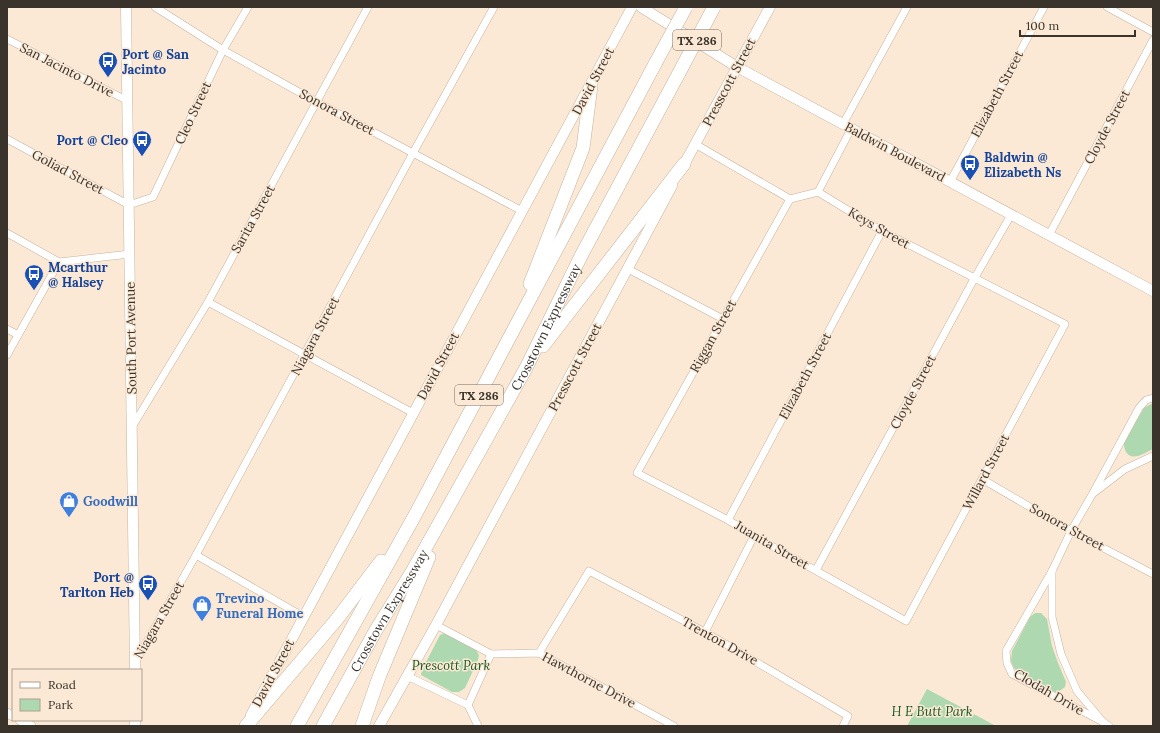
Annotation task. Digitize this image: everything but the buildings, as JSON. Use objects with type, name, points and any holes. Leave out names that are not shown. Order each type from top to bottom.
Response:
[{"type":"highway","name":"Crosstown Expressway","points":[[297,726],[410,523],[686,7]]},
{"type":"highway","name":"Crosstown Expressway","points":[[323,726],[376,630],[412,572],[526,368],[582,254],[714,7]]},
{"type":"highway","points":[[510,338],[583,148],[591,86]]},
{"type":"highway","points":[[526,368],[684,164]]},
{"type":"highway","points":[[362,726],[378,677],[452,500]]},
{"type":"highway","points":[[245,726],[338,619],[410,523]]},
{"type":"main road","name":"South Port Avenue","points":[[126,7],[134,666]]},
{"type":"main road","name":"David Street","points":[[245,726],[522,211],[591,86],[632,7]]},
{"type":"main road","name":"Baldwin Boulevard","points":[[641,7],[737,67],[1011,215],[1152,288]]},
{"type":"main road","name":"Presscott Street","points":[[379,726],[436,625],[770,7]]},
{"type":"street","name":"Sonora Street","points":[[155,7],[223,50],[317,102],[522,211]]},
{"type":"street","name":"Cleo Street","points":[[129,205],[153,197],[223,50],[248,7]]},
{"type":"street","name":"Sarita Street","points":[[132,428],[208,302],[368,7]]},
{"type":"street","name":"Niagara Street","points":[[134,666],[494,7]]},
{"type":"street","points":[[695,144],[790,199],[818,192],[847,126],[908,7]]},
{"type":"street","name":"Elizabeth Street","points":[[950,182],[1044,7]]},
{"type":"street","points":[[1107,7],[1153,32]]},
{"type":"street","name":"San Jacinto Drive","points":[[7,39],[128,101]]},
{"type":"street","name":"Cloyde Street","points":[[1049,235],[1153,40]]},
{"type":"street","name":"Goliad Street","points":[[7,139],[129,205]]},
{"type":"street","name":"Keys Street","points":[[818,192],[882,231],[1065,324]]},
{"type":"street","name":"Riggan Street","points":[[637,473],[790,199]]},
{"type":"street","name":"Cloyde Street","points":[[816,570],[974,278],[1011,215]]},
{"type":"street","name":"Elizabeth Street","points":[[728,520],[882,231]]},
{"type":"street","points":[[7,233],[59,262],[130,254]]},
{"type":"street","points":[[7,355],[59,262]]},
{"type":"street","points":[[628,270],[723,319]]},
{"type":"street","points":[[208,302],[413,413]]},
{"type":"street","name":"Willard Street","points":[[906,621],[1065,324]]},
{"type":"street","points":[[7,329],[18,335]]},
{"type":"street","name":"Clodah Drive","points":[[1106,724],[1012,674],[1007,663],[1006,651],[1052,570],[1071,531],[1138,408],[1146,400],[1153,398]]},
{"type":"street","points":[[1093,493],[1125,469],[1153,456]]},
{"type":"street","name":"Juanita Street","points":[[637,473],[728,520],[906,621]]},
{"type":"street","name":"Sonora Street","points":[[982,479],[1071,531],[1153,574]]},
{"type":"street","points":[[705,632],[754,536]]},
{"type":"street","points":[[196,555],[304,617]]},
{"type":"street","name":"Clodah Drive","points":[[1052,570],[1052,617],[1062,654],[1077,691],[1106,724]]},
{"type":"street","name":"Trenton Drive","points":[[539,653],[589,571],[705,632],[848,716],[843,726]]},
{"type":"street","name":"Hawthorne Drive","points":[[436,625],[491,654],[539,653],[674,726]]},
{"type":"street","points":[[468,705],[491,654]]},
{"type":"street","points":[[407,676],[468,705],[478,726]]},
{"type":"street","points":[[22,721],[31,726]]},
{"type":"green space","points":[[1153,403],[1153,449],[1139,456],[1129,455],[1124,447],[1124,442],[1144,408]]},
{"type":"green space","points":[[1035,613],[1041,613],[1047,619],[1052,646],[1066,682],[1065,687],[1057,692],[1051,691],[1019,673],[1014,668],[1011,661],[1012,651],[1030,617]]},
{"type":"green space","name":"Prescott Park","points":[[445,633],[476,650],[479,655],[465,688],[459,692],[452,692],[421,675],[422,670],[440,635]]},
{"type":"green space","name":"H E Butt Park","points":[[927,689],[996,726],[907,726]]},
{"type":"place","name":"Port @ San Jacinto","points":[[108,78]]},
{"type":"place","name":"Port @ Cleo","points":[[142,157]]},
{"type":"place","name":"Baldwin @ Elizabeth Ns","points":[[970,181]]},
{"type":"place","name":"Mcarthur @ Halsey","points":[[34,291]]},
{"type":"place","name":"Goodwill","points":[[69,518]]},
{"type":"place","name":"Port @ Tarlton Heb","points":[[148,601]]},
{"type":"place","name":"Trevino Funeral Home","points":[[202,622]]}]
